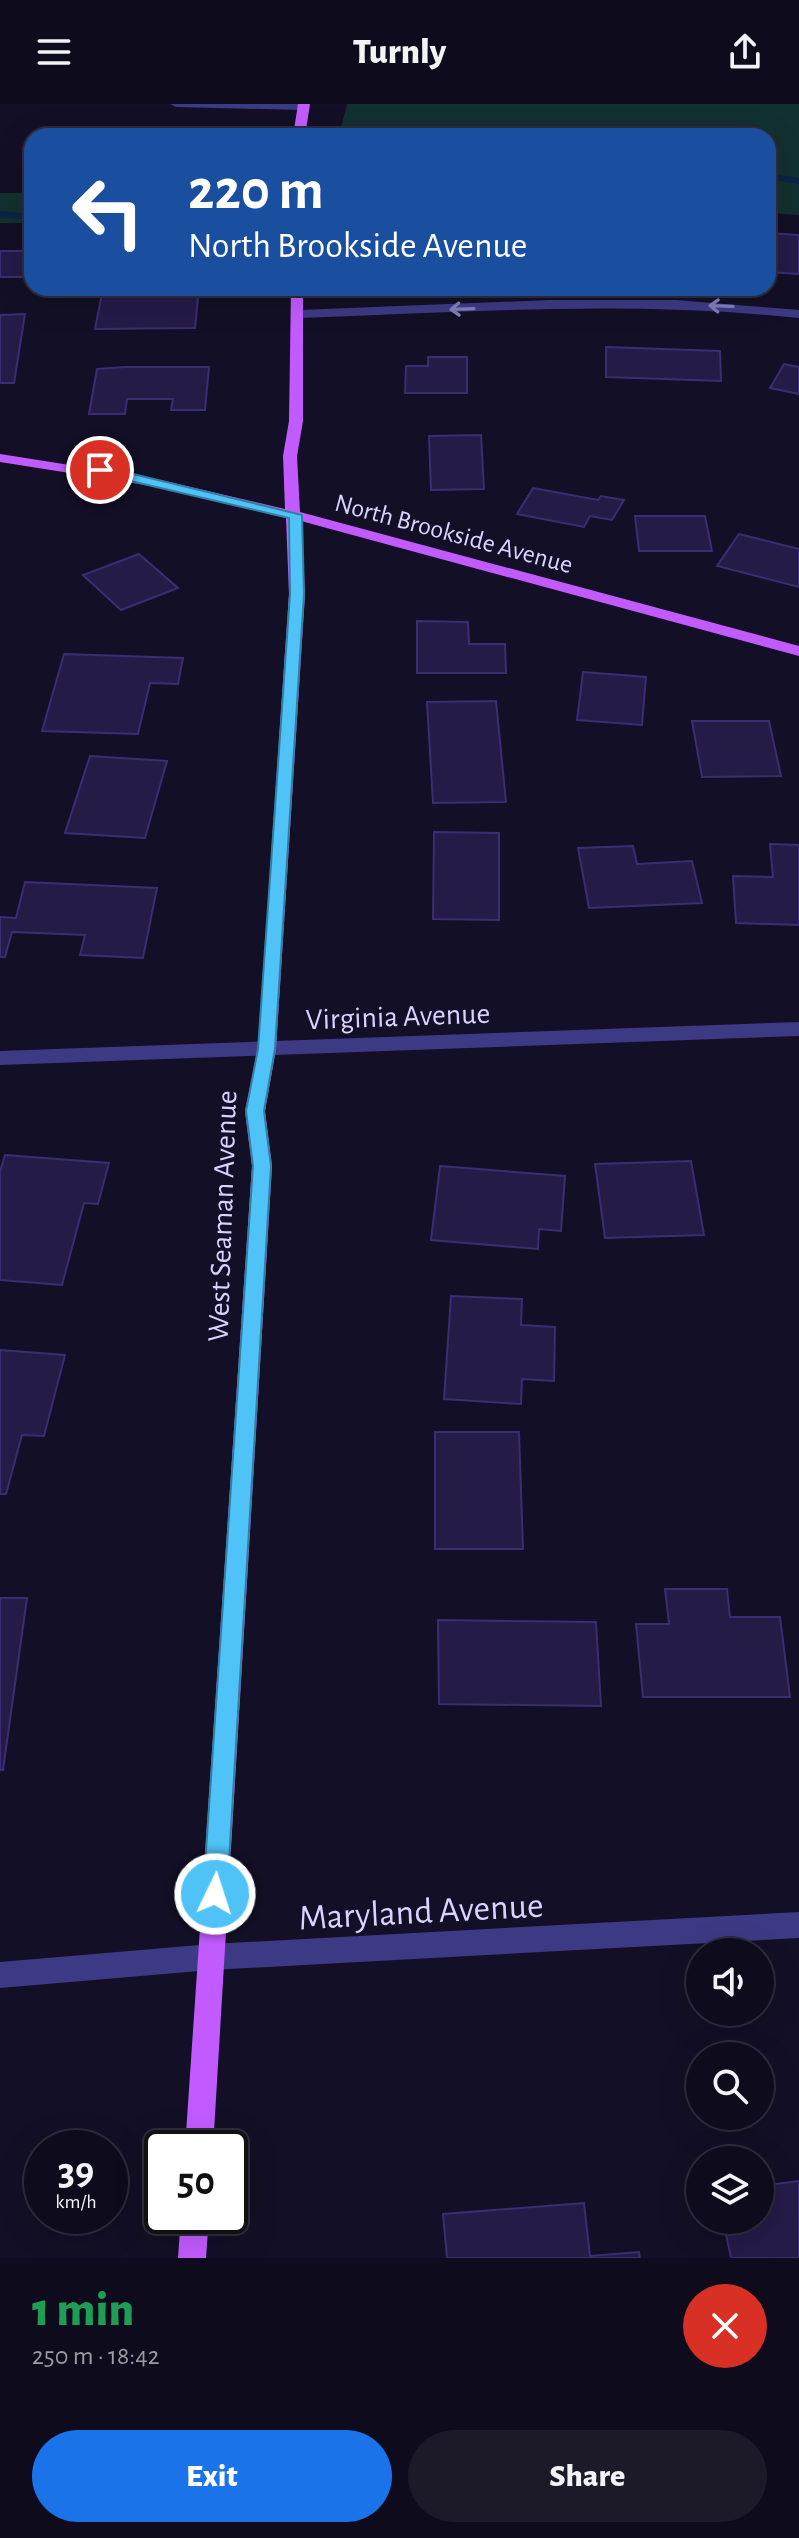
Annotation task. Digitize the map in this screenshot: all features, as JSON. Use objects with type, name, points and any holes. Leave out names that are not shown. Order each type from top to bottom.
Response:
[{"type":"main road","points":[[300,128],[303,105]]},
{"type":"main road","name":"West Seaman Avenue","points":[[200,2130],[262,1166],[255,1111],[267,1049],[297,594],[290,456],[296,421],[298,296]]},
{"type":"main road","name":"North Brookside Avenue","points":[[0,458],[76,465],[148,479],[295,515],[799,651]]},
{"type":"main road","points":[[192,2258],[194,2234]]},
{"type":"street","points":[[176,104],[303,105]]},
{"type":"street","points":[[299,314],[631,304],[747,307],[799,314]]},
{"type":"street","name":"Virginia Avenue","points":[[0,1058],[799,1029]]},
{"type":"street","name":"Maryland Avenue","points":[[0,1975],[211,1957],[799,1925]]},
{"type":"green space","points":[[347,104],[799,104],[799,215],[776,214],[776,128],[341,128]]},
{"type":"green space","points":[[0,193],[24,193],[24,223],[0,223]]},
{"type":"building","points":[[776,234],[799,235],[799,274],[776,273]]},
{"type":"building","points":[[0,251],[24,251],[24,277],[0,277]]},
{"type":"building","points":[[101,296],[198,296],[195,328],[95,329]]},
{"type":"building","points":[[25,314],[14,383],[0,383],[0,315]]},
{"type":"building","points":[[606,347],[720,351],[721,381],[606,377]]},
{"type":"building","points":[[428,357],[467,357],[467,393],[405,393],[406,366],[428,366]]},
{"type":"building","points":[[784,364],[799,367],[799,394],[770,388]]},
{"type":"building","points":[[209,367],[205,410],[171,410],[173,399],[127,399],[125,414],[89,414],[97,369]]},
{"type":"building","points":[[481,435],[484,489],[431,490],[429,436]]},
{"type":"building","points":[[533,488],[598,500],[601,496],[624,500],[612,520],[590,516],[584,527],[517,514]]},
{"type":"building","points":[[635,516],[705,516],[712,551],[639,551]]},
{"type":"building","points":[[739,534],[799,549],[799,587],[717,566]]},
{"type":"building","points":[[139,554],[178,588],[121,610],[83,575]]},
{"type":"building","points":[[417,621],[468,622],[469,644],[505,644],[506,673],[417,673]]},
{"type":"building","points":[[64,654],[183,658],[178,684],[150,683],[138,734],[42,731]]},
{"type":"building","points":[[583,672],[646,677],[642,725],[577,720]]},
{"type":"building","points":[[496,701],[506,802],[433,803],[427,702]]},
{"type":"building","points":[[692,721],[769,721],[781,776],[702,777]]},
{"type":"building","points":[[90,756],[167,761],[145,838],[65,833]]},
{"type":"building","points":[[434,832],[499,833],[499,920],[433,919]]},
{"type":"building","points":[[770,844],[799,845],[799,925],[736,923],[733,876],[773,877]]},
{"type":"building","points":[[633,846],[637,864],[692,861],[702,903],[589,908],[578,848]]},
{"type":"building","points":[[25,882],[157,888],[143,958],[80,955],[85,935],[12,932],[5,957],[0,957],[0,917],[16,918]]},
{"type":"building","points":[[5,1155],[109,1163],[98,1204],[84,1203],[62,1285],[0,1280],[0,1172]]},
{"type":"building","points":[[691,1161],[704,1235],[605,1238],[595,1164]]},
{"type":"building","points":[[440,1166],[565,1176],[561,1231],[539,1229],[538,1249],[431,1240]]},
{"type":"building","points":[[451,1296],[522,1299],[521,1325],[555,1327],[554,1381],[522,1379],[521,1404],[444,1399]]},
{"type":"building","points":[[0,1350],[65,1355],[44,1436],[22,1435],[6,1494],[0,1494]]},
{"type":"building","points":[[435,1432],[519,1432],[523,1549],[435,1549]]},
{"type":"building","points":[[665,1589],[727,1589],[730,1617],[780,1617],[790,1697],[643,1697],[636,1624],[669,1624]]},
{"type":"building","points":[[0,1598],[27,1598],[3,1770],[0,1770]]},
{"type":"building","points":[[438,1620],[596,1622],[601,1706],[439,1704]]},
{"type":"building","points":[[799,2181],[799,2258],[731,2258],[726,2234],[774,2234],[774,2184]]},
{"type":"building","points":[[584,2203],[590,2256],[639,2252],[640,2258],[447,2258],[443,2214]]},
{"type":"waterway","points":[[776,177],[799,181]]},
{"type":"waterway","points":[[0,214],[24,216]]},
{"type":"route","points":[[100,470],[295,515],[297,594],[267,1049],[255,1111],[262,1166],[215,1894]]}]
